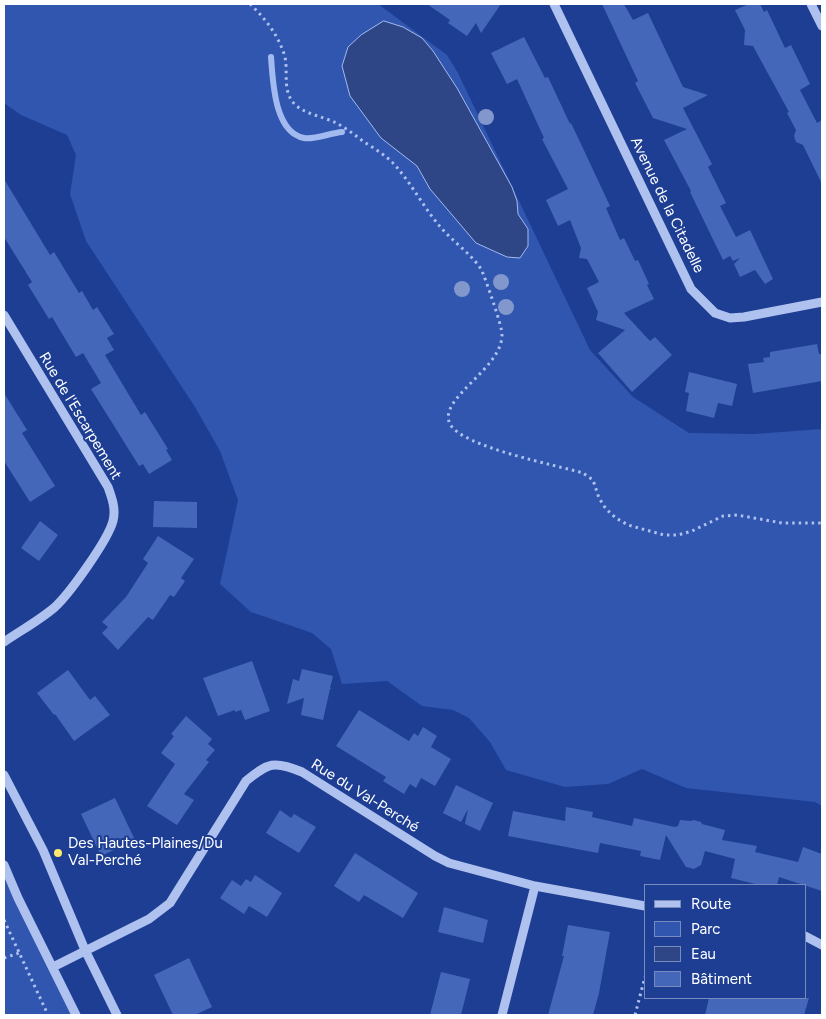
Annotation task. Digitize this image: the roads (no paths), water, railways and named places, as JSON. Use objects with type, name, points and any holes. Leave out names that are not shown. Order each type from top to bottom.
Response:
[{"type":"street","name":"Avenue de la Citadelle","points":[[554,4],[691,288],[703,302],[715,313],[730,318],[822,302]]},
{"type":"street","points":[[811,4],[822,26]]},
{"type":"street","name":"Rue de l'Escarpement","points":[[4,315],[108,487],[114,503],[114,519],[108,534],[69,592],[54,608],[4,642]]},
{"type":"street","name":"Rue du Val-Perché","points":[[53,967],[149,919],[170,903],[246,781],[258,771],[272,764],[288,766],[302,772],[449,863],[535,886],[644,906]]},
{"type":"street","points":[[4,775],[43,850],[85,950],[117,1015]]},
{"type":"street","points":[[4,865],[18,898],[76,1015]]},
{"type":"street","points":[[502,1015],[535,886]]},
{"type":"street","points":[[806,937],[822,945]]},
{"type":"water","points":[[384,21],[403,27],[422,38],[433,51],[457,88],[512,187],[517,201],[518,214],[528,229],[528,246],[520,258],[507,257],[476,243],[430,189],[417,166],[381,138],[350,96],[342,66],[348,47],[361,35]]},
{"type":"waterway","points":[[271,57],[274,92],[286,126],[294,134],[304,138],[342,132]]},
{"type":"place","name":"Des Hautes-Plaines/Du Val-Perché","points":[[58,853]]}]
